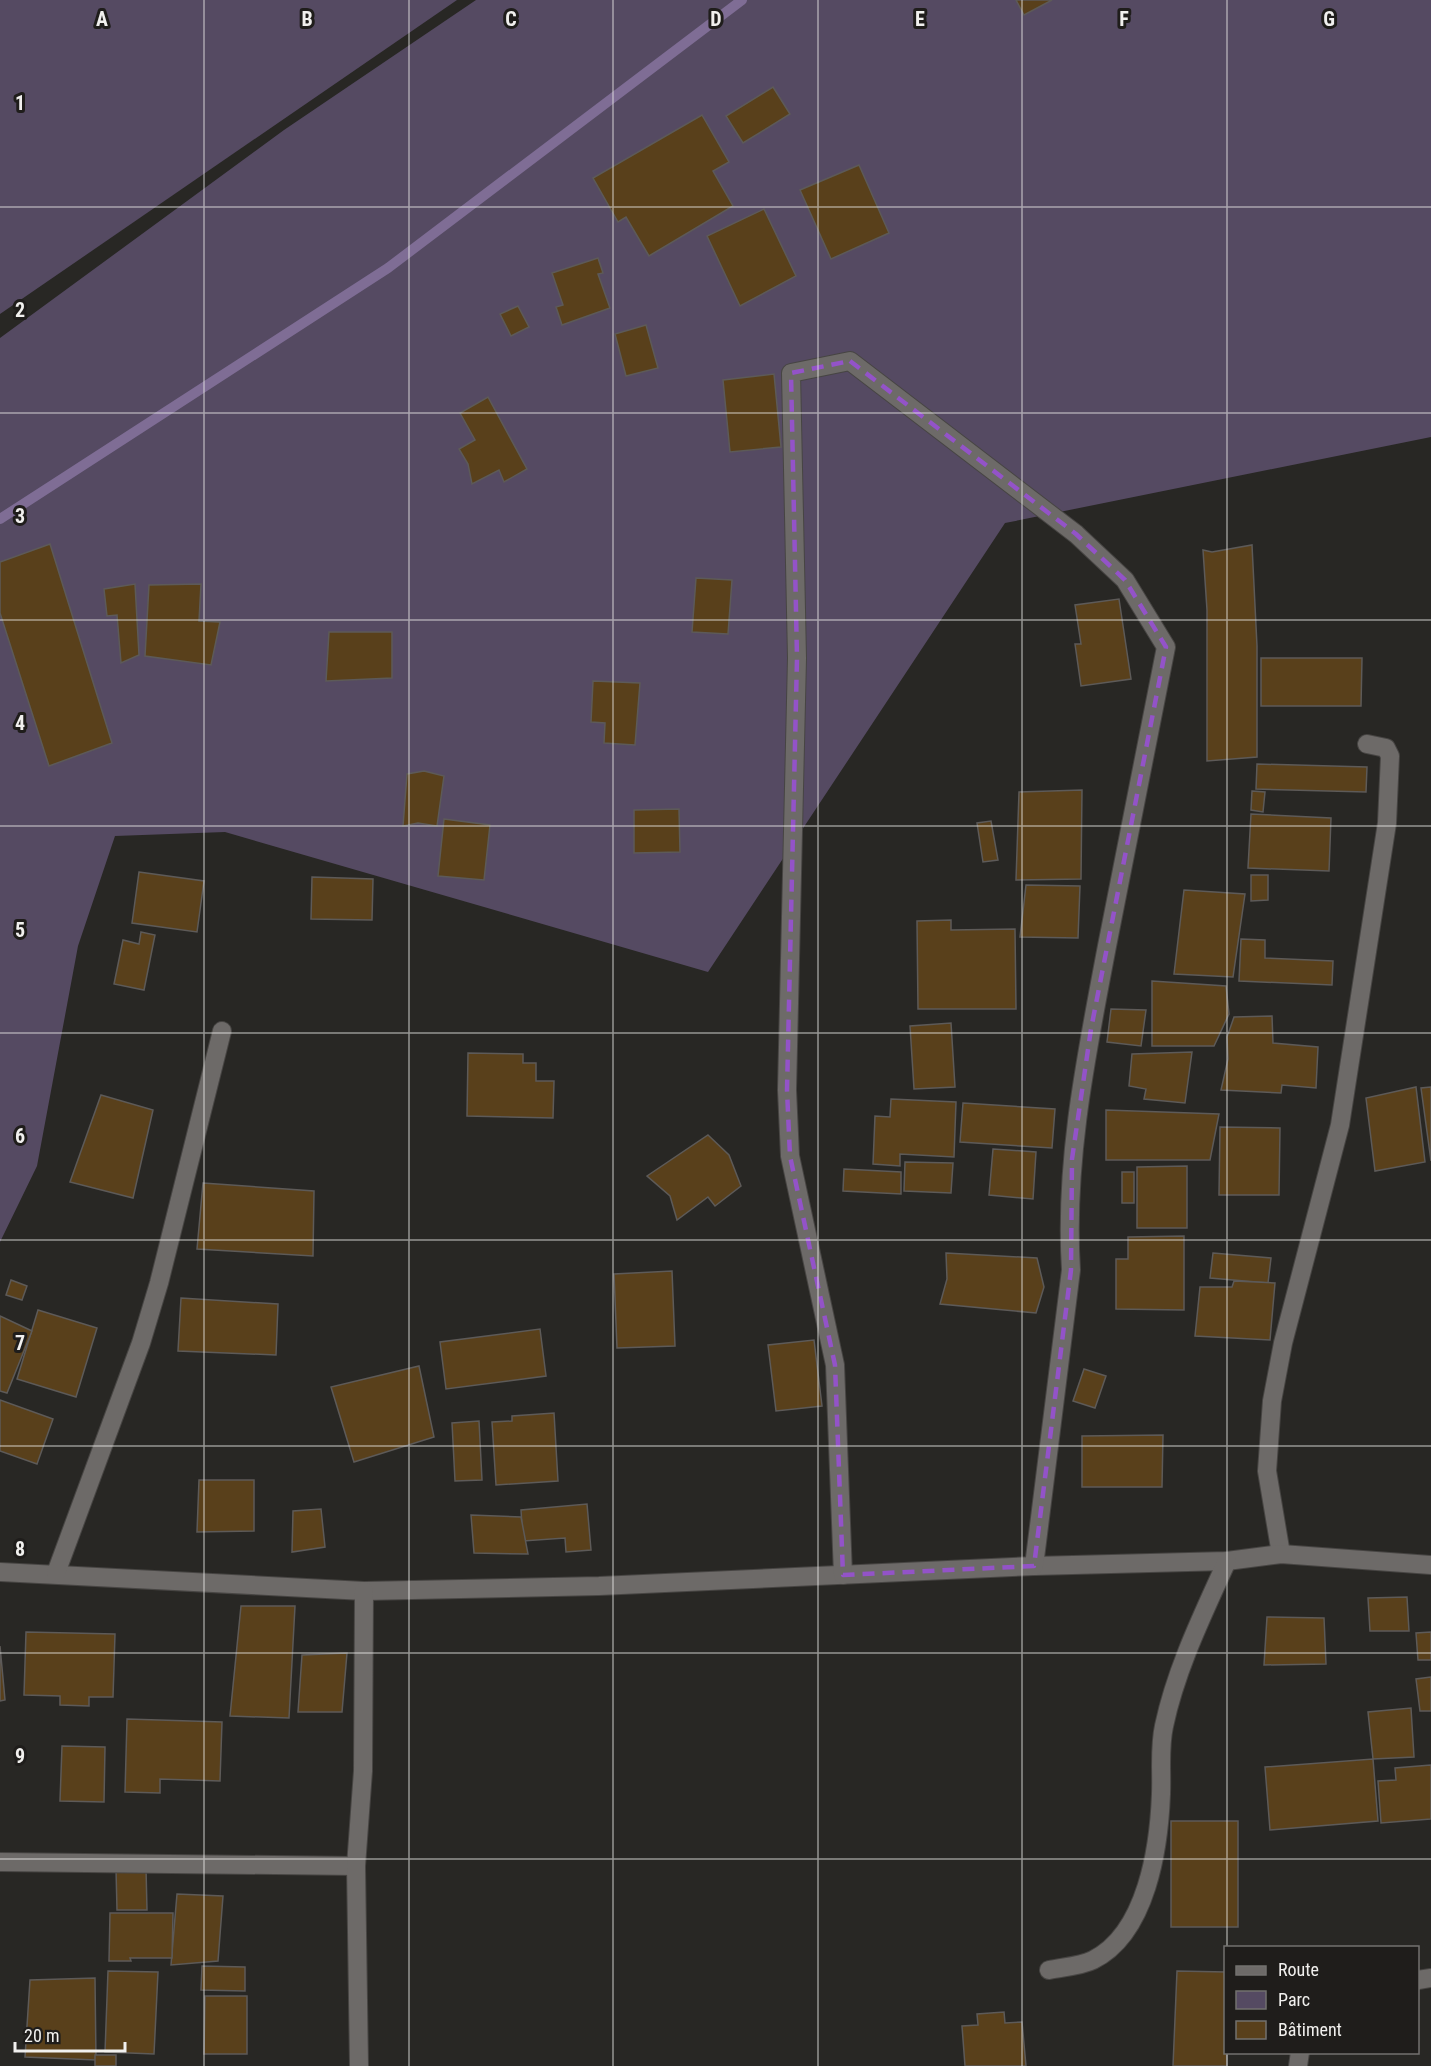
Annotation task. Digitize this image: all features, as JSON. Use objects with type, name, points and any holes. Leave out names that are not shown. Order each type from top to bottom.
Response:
[{"type":"street","points":[[843,1575],[835,1365],[790,1156],[787,1101],[797,658],[791,373],[850,361],[1076,534],[1125,580],[1166,647],[1091,1029],[1074,1147],[1069,1238],[1071,1270],[1035,1566]]},
{"type":"street","points":[[1281,1554],[1267,1471],[1272,1401],[1283,1343],[1340,1125],[1387,823],[1390,756],[1386,748],[1367,744]]},
{"type":"street","points":[[56,1573],[141,1343],[159,1283],[222,1031]]},
{"type":"street","points":[[0,1572],[56,1573],[364,1591],[599,1586],[1035,1566],[1227,1561],[1281,1554],[1431,1565]]},
{"type":"street","points":[[1049,1970],[1093,1960],[1119,1939],[1139,1907],[1151,1873],[1158,1839],[1164,1726],[1197,1628],[1227,1561]]},
{"type":"street","points":[[359,2066],[356,1866],[363,1771],[364,1591]]},
{"type":"street","points":[[0,1862],[356,1866]]},
{"type":"highlighted area","points":[[850,361],[1076,534],[1125,580],[1166,647],[1091,1029],[1072,1159],[1071,1270],[1034,1566],[843,1575],[835,1365],[790,1156],[787,1090],[797,658],[791,373]]},
{"type":"green space","points":[[0,0],[457,0],[0,314]]},
{"type":"green space","points":[[476,0],[1431,0],[1431,437],[1005,523],[708,972],[225,832],[115,836],[78,946],[37,1166],[0,1242],[0,338],[284,130]]},
{"type":"building","points":[[1016,0],[1052,0],[1024,15]]},
{"type":"building","points":[[773,87],[790,114],[743,143],[726,116]]},
{"type":"building","points":[[702,115],[729,162],[713,171],[733,206],[649,256],[626,217],[618,222],[593,178]]},
{"type":"building","points":[[859,165],[889,233],[831,259],[800,190]]},
{"type":"building","points":[[764,209],[796,276],[740,306],[707,236]]},
{"type":"building","points":[[598,258],[603,273],[598,274],[610,308],[562,325],[556,307],[563,305],[552,273]]},
{"type":"building","points":[[518,306],[529,327],[511,336],[500,314]]},
{"type":"building","points":[[646,325],[658,368],[626,376],[615,334]]},
{"type":"building","points":[[774,374],[781,447],[730,452],[723,380]]},
{"type":"building","points":[[488,397],[527,469],[504,482],[499,470],[472,484],[468,464],[459,449],[475,440],[460,413]]},
{"type":"building","points":[[50,544],[112,743],[49,766],[0,613],[0,562]]},
{"type":"building","points":[[1252,545],[1257,646],[1257,757],[1207,761],[1207,610],[1203,550],[1212,552]]},
{"type":"building","points":[[696,578],[732,580],[728,634],[692,632]]},
{"type":"building","points":[[135,584],[139,655],[121,663],[117,615],[107,616],[104,589]]},
{"type":"building","points":[[201,584],[199,621],[220,622],[211,665],[145,656],[149,585]]},
{"type":"building","points":[[1119,599],[1131,679],[1081,686],[1075,644],[1081,644],[1075,605]]},
{"type":"building","points":[[329,632],[392,632],[392,678],[326,681]]},
{"type":"building","points":[[1261,658],[1362,658],[1361,706],[1261,706]]},
{"type":"building","points":[[593,681],[640,683],[635,745],[604,743],[605,723],[591,722]]},
{"type":"building","points":[[1257,764],[1367,767],[1366,792],[1256,789]]},
{"type":"building","points":[[424,771],[444,776],[437,826],[418,823],[403,826],[407,774]]},
{"type":"building","points":[[1082,790],[1081,879],[1016,880],[1019,792]]},
{"type":"building","points":[[1252,791],[1265,792],[1263,812],[1251,810]]},
{"type":"building","points":[[679,809],[680,852],[634,853],[634,810]]},
{"type":"building","points":[[1251,814],[1331,818],[1329,871],[1248,868]]},
{"type":"building","points":[[444,819],[490,825],[484,880],[438,876]]},
{"type":"building","points":[[991,821],[998,860],[983,862],[977,823]]},
{"type":"building","points":[[139,872],[204,881],[197,932],[132,923]]},
{"type":"building","points":[[1251,875],[1268,875],[1268,900],[1251,901]]},
{"type":"building","points":[[312,877],[373,879],[372,920],[311,919]]},
{"type":"building","points":[[1026,885],[1080,886],[1078,938],[1020,937]]},
{"type":"building","points":[[1184,890],[1245,894],[1233,977],[1174,974]]},
{"type":"building","points":[[951,920],[951,930],[1015,929],[1016,1009],[918,1009],[917,921]]},
{"type":"building","points":[[141,932],[155,935],[144,990],[114,984],[123,940],[139,944]]},
{"type":"building","points":[[1241,939],[1265,940],[1265,958],[1333,961],[1332,985],[1239,981]]},
{"type":"building","points":[[1152,981],[1226,986],[1229,1014],[1214,1046],[1152,1046]]},
{"type":"building","points":[[1111,1009],[1146,1010],[1141,1046],[1107,1042]]},
{"type":"building","points":[[1272,1016],[1273,1043],[1318,1047],[1316,1088],[1282,1085],[1281,1093],[1221,1090],[1228,1059],[1227,1037],[1234,1017]]},
{"type":"building","points":[[951,1023],[955,1087],[914,1089],[910,1026]]},
{"type":"building","points":[[1192,1052],[1185,1103],[1144,1099],[1146,1089],[1129,1086],[1132,1054]]},
{"type":"building","points":[[468,1053],[523,1054],[523,1063],[536,1063],[536,1081],[554,1081],[553,1118],[467,1116]]},
{"type":"building","points":[[1416,1087],[1425,1162],[1375,1171],[1366,1098]]},
{"type":"building","points":[[1431,1087],[1431,1161],[1421,1088]]},
{"type":"building","points":[[101,1095],[153,1110],[133,1198],[70,1182]]},
{"type":"building","points":[[891,1099],[956,1102],[954,1157],[900,1154],[900,1166],[873,1164],[875,1116],[890,1117]]},
{"type":"building","points":[[963,1103],[1055,1109],[1052,1148],[960,1142]]},
{"type":"building","points":[[1106,1110],[1219,1114],[1210,1160],[1106,1160]]},
{"type":"building","points":[[1220,1127],[1280,1128],[1279,1195],[1219,1195]]},
{"type":"building","points":[[708,1135],[729,1155],[741,1186],[715,1206],[708,1197],[677,1220],[670,1196],[647,1176]]},
{"type":"building","points":[[993,1149],[1036,1152],[1033,1199],[989,1195]]},
{"type":"building","points":[[905,1162],[953,1163],[951,1193],[904,1191]]},
{"type":"building","points":[[1187,1166],[1187,1228],[1137,1228],[1137,1167]]},
{"type":"building","points":[[844,1169],[901,1172],[901,1194],[843,1191]]},
{"type":"building","points":[[1122,1172],[1134,1172],[1134,1203],[1122,1203]]},
{"type":"building","points":[[203,1183],[314,1191],[313,1256],[197,1249]]},
{"type":"building","points":[[1184,1236],[1184,1310],[1116,1309],[1116,1259],[1128,1259],[1128,1237]]},
{"type":"building","points":[[946,1253],[1037,1258],[1044,1287],[1036,1313],[940,1304],[947,1279]]},
{"type":"building","points":[[1213,1253],[1271,1258],[1268,1283],[1210,1278]]},
{"type":"building","points":[[672,1271],[675,1346],[617,1348],[614,1274]]},
{"type":"building","points":[[11,1280],[27,1286],[22,1300],[6,1295]]},
{"type":"building","points":[[1234,1281],[1275,1283],[1270,1340],[1195,1336],[1200,1287],[1232,1287]]},
{"type":"building","points":[[181,1298],[278,1304],[276,1355],[178,1351]]},
{"type":"building","points":[[38,1310],[97,1328],[76,1397],[17,1379]]},
{"type":"building","points":[[0,1316],[32,1331],[7,1393],[0,1391]]},
{"type":"building","points":[[540,1329],[546,1376],[446,1389],[440,1342]]},
{"type":"building","points":[[814,1340],[822,1406],[776,1411],[768,1345]]},
{"type":"building","points":[[419,1366],[434,1437],[354,1462],[331,1387]]},
{"type":"building","points":[[1084,1369],[1106,1376],[1095,1408],[1073,1401]]},
{"type":"building","points":[[0,1400],[53,1419],[37,1464],[0,1451]]},
{"type":"building","points":[[554,1413],[558,1481],[496,1485],[492,1422],[512,1421],[512,1416]]},
{"type":"building","points":[[479,1421],[482,1480],[455,1481],[452,1423]]},
{"type":"building","points":[[1163,1435],[1162,1487],[1082,1487],[1082,1436]]},
{"type":"building","points":[[199,1480],[254,1480],[254,1531],[197,1532]]},
{"type":"building","points":[[587,1504],[591,1550],[566,1552],[565,1538],[523,1541],[521,1510]]},
{"type":"building","points":[[321,1509],[325,1547],[292,1552],[293,1511]]},
{"type":"building","points":[[471,1515],[521,1517],[528,1554],[474,1553]]},
{"type":"building","points":[[1407,1597],[1409,1631],[1370,1631],[1368,1598]]},
{"type":"building","points":[[241,1606],[295,1606],[289,1718],[230,1716]]},
{"type":"building","points":[[1267,1617],[1324,1618],[1326,1664],[1264,1665]]},
{"type":"building","points":[[26,1632],[115,1634],[113,1697],[89,1697],[89,1706],[60,1705],[60,1696],[24,1695]]},
{"type":"building","points":[[1431,1632],[1431,1660],[1418,1660],[1416,1633]]},
{"type":"building","points":[[0,1646],[5,1700],[0,1701]]},
{"type":"building","points":[[347,1653],[342,1712],[298,1712],[302,1655]]},
{"type":"building","points":[[1431,1677],[1431,1711],[1420,1711],[1416,1679]]},
{"type":"building","points":[[1411,1708],[1414,1757],[1373,1759],[1368,1712]]},
{"type":"building","points":[[127,1719],[222,1722],[220,1781],[160,1779],[160,1793],[125,1792]]},
{"type":"building","points":[[62,1746],[105,1747],[104,1802],[60,1801]]},
{"type":"building","points":[[1373,1759],[1378,1821],[1270,1830],[1265,1767]]},
{"type":"building","points":[[1431,1765],[1431,1819],[1381,1823],[1378,1781],[1396,1780],[1395,1768]]},
{"type":"building","points":[[1171,1821],[1238,1821],[1238,1927],[1171,1927]]},
{"type":"building","points":[[146,1868],[147,1910],[117,1910],[116,1869]]},
{"type":"building","points":[[177,1894],[223,1896],[218,1961],[171,1965]]},
{"type":"building","points":[[110,1913],[173,1913],[172,1958],[130,1958],[131,1961],[109,1961]]},
{"type":"building","points":[[202,1966],[245,1967],[245,1991],[201,1990]]},
{"type":"building","points":[[108,1971],[158,1972],[154,2054],[105,2052]]},
{"type":"building","points":[[1177,1971],[1224,1972],[1224,2054],[1227,2054],[1227,2066],[1173,2066]]},
{"type":"building","points":[[95,1978],[96,2060],[25,2057],[30,1980]]},
{"type":"building","points":[[205,1996],[247,1996],[247,2054],[204,2054]]},
{"type":"building","points":[[1004,2012],[1005,2023],[1022,2022],[1026,2066],[965,2066],[962,2026],[978,2025],[977,2014]]},
{"type":"building","points":[[95,2055],[116,2055],[116,2066],[95,2066]]},
{"type":"waterway","points":[[0,519],[388,268],[742,0]]}]
